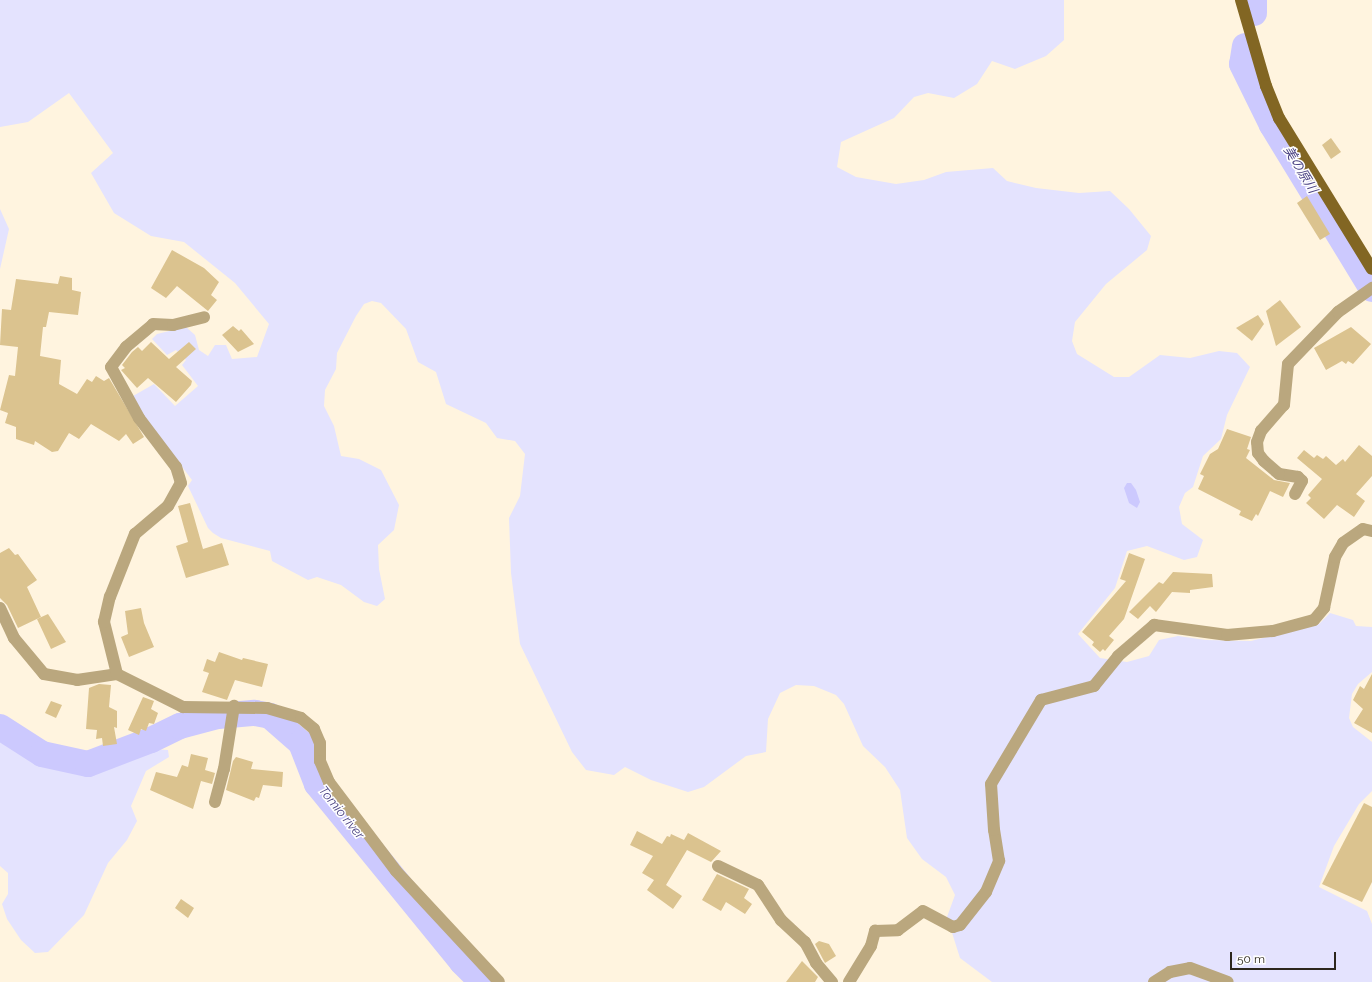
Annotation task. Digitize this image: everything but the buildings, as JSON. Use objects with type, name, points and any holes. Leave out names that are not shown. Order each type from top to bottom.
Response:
[{"type":"main road","points":[[1240,0],[1279,118],[1372,269]]},
{"type":"street","points":[[1295,494],[1302,482],[1298,477],[1279,474],[1264,461],[1258,453],[1257,442],[1260,431],[1284,405],[1288,364],[1338,312],[1372,288]]},
{"type":"street","points":[[117,674],[104,622],[110,597],[135,534],[168,506],[181,483],[176,467],[139,418],[111,367],[126,347],[153,324],[173,326],[204,317]]},
{"type":"street","points":[[849,982],[871,946],[876,931],[898,930],[923,911],[953,927],[960,925],[986,892],[1000,862],[994,830],[995,816],[990,791],[991,784],[1041,700],[1094,686],[1118,656],[1154,625],[1227,635],[1273,631],[1314,620],[1324,608],[1336,557],[1343,542],[1363,529],[1372,531]]},
{"type":"street","points":[[0,608],[14,638],[44,674],[77,680],[117,674],[183,707],[234,706],[285,711],[300,718],[314,729],[320,743],[320,762],[329,782],[396,871],[499,982]]},
{"type":"street","points":[[215,802],[224,769],[234,706]]},
{"type":"street","points":[[718,866],[758,885],[781,920],[805,942],[816,963],[832,982]]},
{"type":"street","points":[[1154,982],[1170,972],[1190,968],[1228,982]]},
{"type":"shaded area","points":[[0,0],[1064,0],[1064,40],[1046,56],[1015,69],[992,61],[977,84],[954,98],[928,93],[914,97],[894,118],[841,142],[837,167],[856,177],[896,184],[924,180],[946,172],[993,168],[1007,181],[1036,188],[1079,193],[1110,191],[1129,209],[1151,236],[1147,250],[1106,284],[1075,322],[1072,341],[1077,354],[1114,377],[1129,377],[1160,355],[1190,358],[1219,351],[1237,353],[1250,367],[1227,415],[1221,439],[1203,456],[1193,487],[1185,493],[1179,507],[1182,524],[1203,540],[1197,557],[1184,560],[1147,546],[1127,551],[1115,588],[1078,634],[1100,658],[1127,662],[1149,656],[1159,640],[1178,636],[1206,640],[1251,641],[1319,624],[1330,613],[1353,620],[1356,626],[1372,627],[1372,672],[1358,684],[1352,694],[1349,718],[1353,727],[1372,742],[1372,791],[1359,804],[1334,846],[1319,887],[1367,911],[1372,924],[1372,982],[992,982],[960,958],[947,917],[955,895],[946,877],[922,859],[907,838],[900,790],[885,767],[863,746],[844,704],[836,695],[814,686],[796,685],[780,693],[768,719],[766,752],[746,756],[704,787],[688,792],[651,780],[625,767],[614,775],[586,770],[572,752],[520,644],[511,573],[509,518],[520,496],[525,454],[515,441],[497,438],[486,423],[446,404],[436,372],[418,362],[406,329],[381,303],[372,301],[364,304],[356,316],[337,353],[336,369],[325,390],[324,406],[334,426],[341,456],[359,459],[381,470],[399,505],[394,530],[378,545],[379,569],[385,599],[377,606],[364,602],[341,585],[317,577],[308,580],[272,561],[270,551],[221,538],[213,533],[208,528],[188,486],[192,480],[141,412],[133,396],[154,384],[175,406],[198,386],[182,365],[186,360],[176,350],[167,355],[152,339],[157,334],[186,327],[195,335],[199,350],[208,356],[215,345],[226,345],[232,359],[257,357],[269,324],[235,283],[184,242],[151,236],[114,213],[91,173],[113,153],[69,93],[28,122],[0,127]]},
{"type":"shaded area","points":[[0,209],[9,229],[0,269]]},
{"type":"shaded area","points":[[0,732],[28,753],[69,770],[101,771],[137,753],[154,749],[168,750],[169,757],[146,771],[131,806],[137,821],[127,840],[108,863],[84,915],[48,952],[35,953],[21,940],[7,919],[2,904],[8,894],[8,873],[0,866]]},
{"type":"water","points":[[1127,483],[1131,483],[1136,490],[1140,502],[1137,508],[1129,503],[1124,488]]},
{"type":"waterway","name":"美の原川","points":[[1254,0],[1254,13]]},
{"type":"waterway","name":"美の原川","points":[[1245,46],[1242,64],[1272,125],[1372,289]]},
{"type":"waterway","name":"Tomio river","points":[[0,727],[42,754],[88,764],[151,740],[180,726],[218,716],[255,713],[270,716],[301,743],[317,784],[462,962],[482,982]]}]
